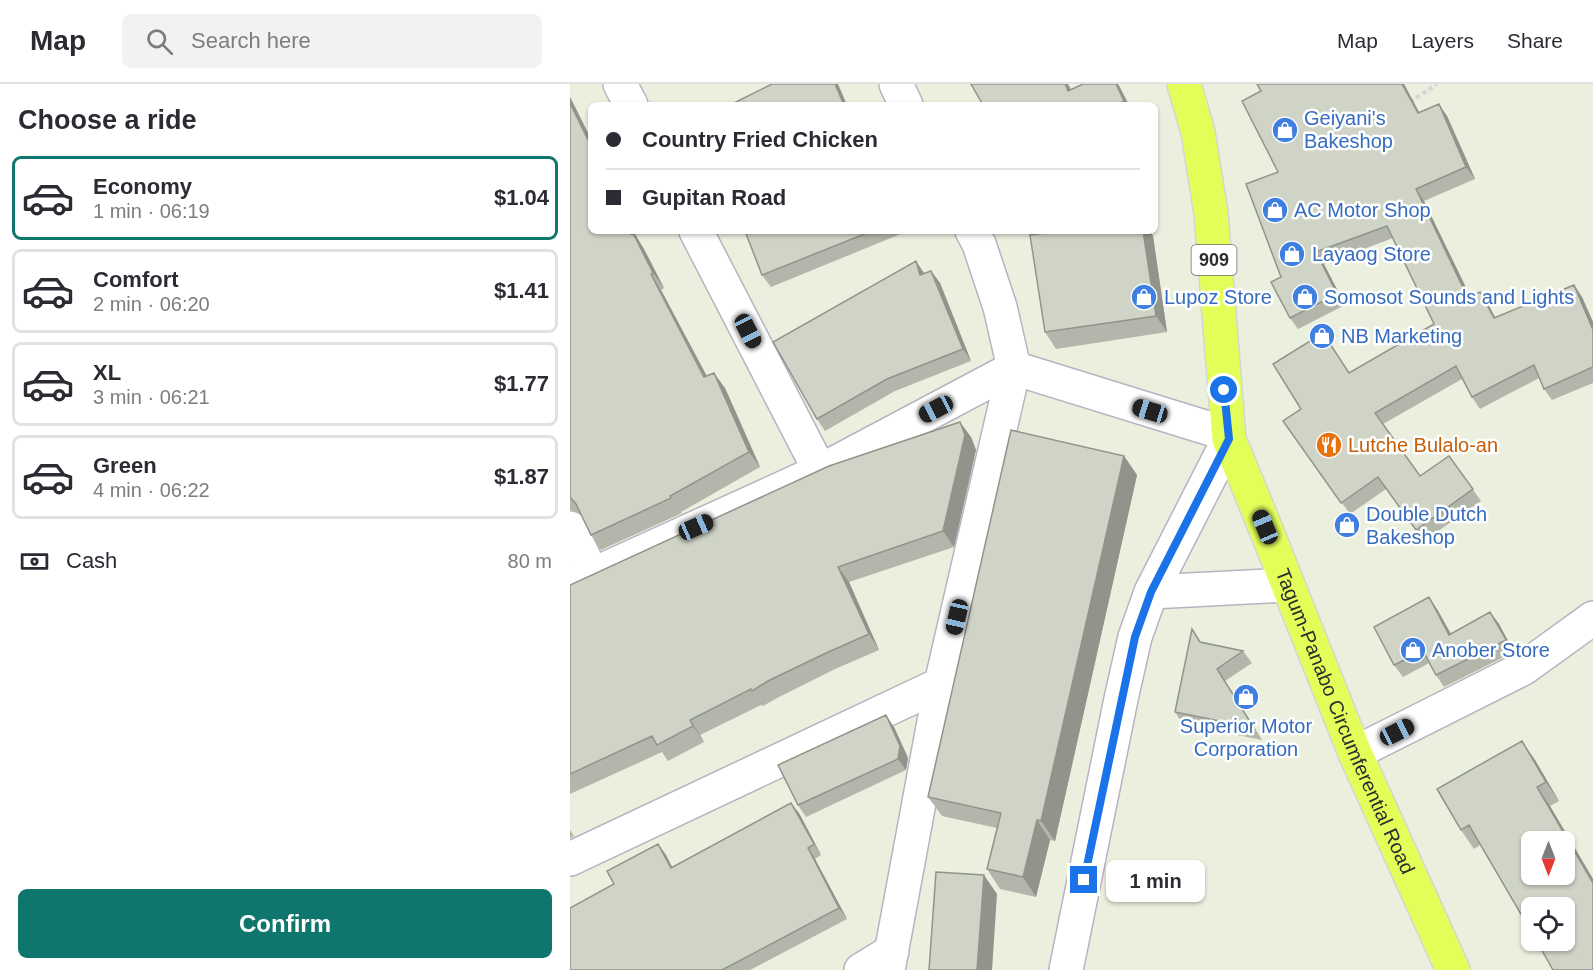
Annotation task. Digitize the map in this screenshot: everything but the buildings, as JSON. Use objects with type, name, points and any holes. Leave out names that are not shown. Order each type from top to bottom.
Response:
[{"type":"highway","name":"909","points":[[1184,84],[1198,132],[1211,213],[1228,437]]},
{"type":"highway","name":"Tagum-Panabo Circumferential Road","points":[[1228,437],[1354,753],[1453,970]]},
{"type":"street","points":[[620,84],[629,102]]},
{"type":"street","points":[[896,84],[905,102]]},
{"type":"street","points":[[698,234],[820,471]]},
{"type":"street","points":[[861,970],[890,960],[941,684],[1014,368],[1000,308],[974,234]]},
{"type":"street","points":[[570,528],[581,580],[820,471],[1014,368],[1228,437],[1151,592],[1135,637],[1066,970]]},
{"type":"street","points":[[1151,592],[1287,585]]},
{"type":"street","points":[[1354,753],[1524,668],[1593,618]]},
{"type":"street","points":[[570,859],[941,684]]},
{"type":"path","points":[[1408,104],[1437,84]]},
{"type":"place","name":"Geiyani's Bakeshop","points":[[1285,130]]},
{"type":"place","name":"AC Motor Shop","points":[[1275,210]]},
{"type":"place","name":"Layaog Store","points":[[1292,254]]},
{"type":"place","name":"Lupoz Store","points":[[1144,297]]},
{"type":"place","name":"Somosot Sounds and Lights","points":[[1305,297]]},
{"type":"place","name":"NB Marketing","points":[[1322,336]]},
{"type":"place","name":"Lutche Bulalo-an","points":[[1329,445]]},
{"type":"place","name":"Double Dutch Bakeshop","points":[[1347,525]]},
{"type":"place","name":"Anober Store","points":[[1413,650]]},
{"type":"place","name":"Superior Motor Corporation","points":[[1246,697]]},
{"type":"route","points":[[1084,880],[1135,637],[1151,592],[1229,439],[1224,390]]}]
